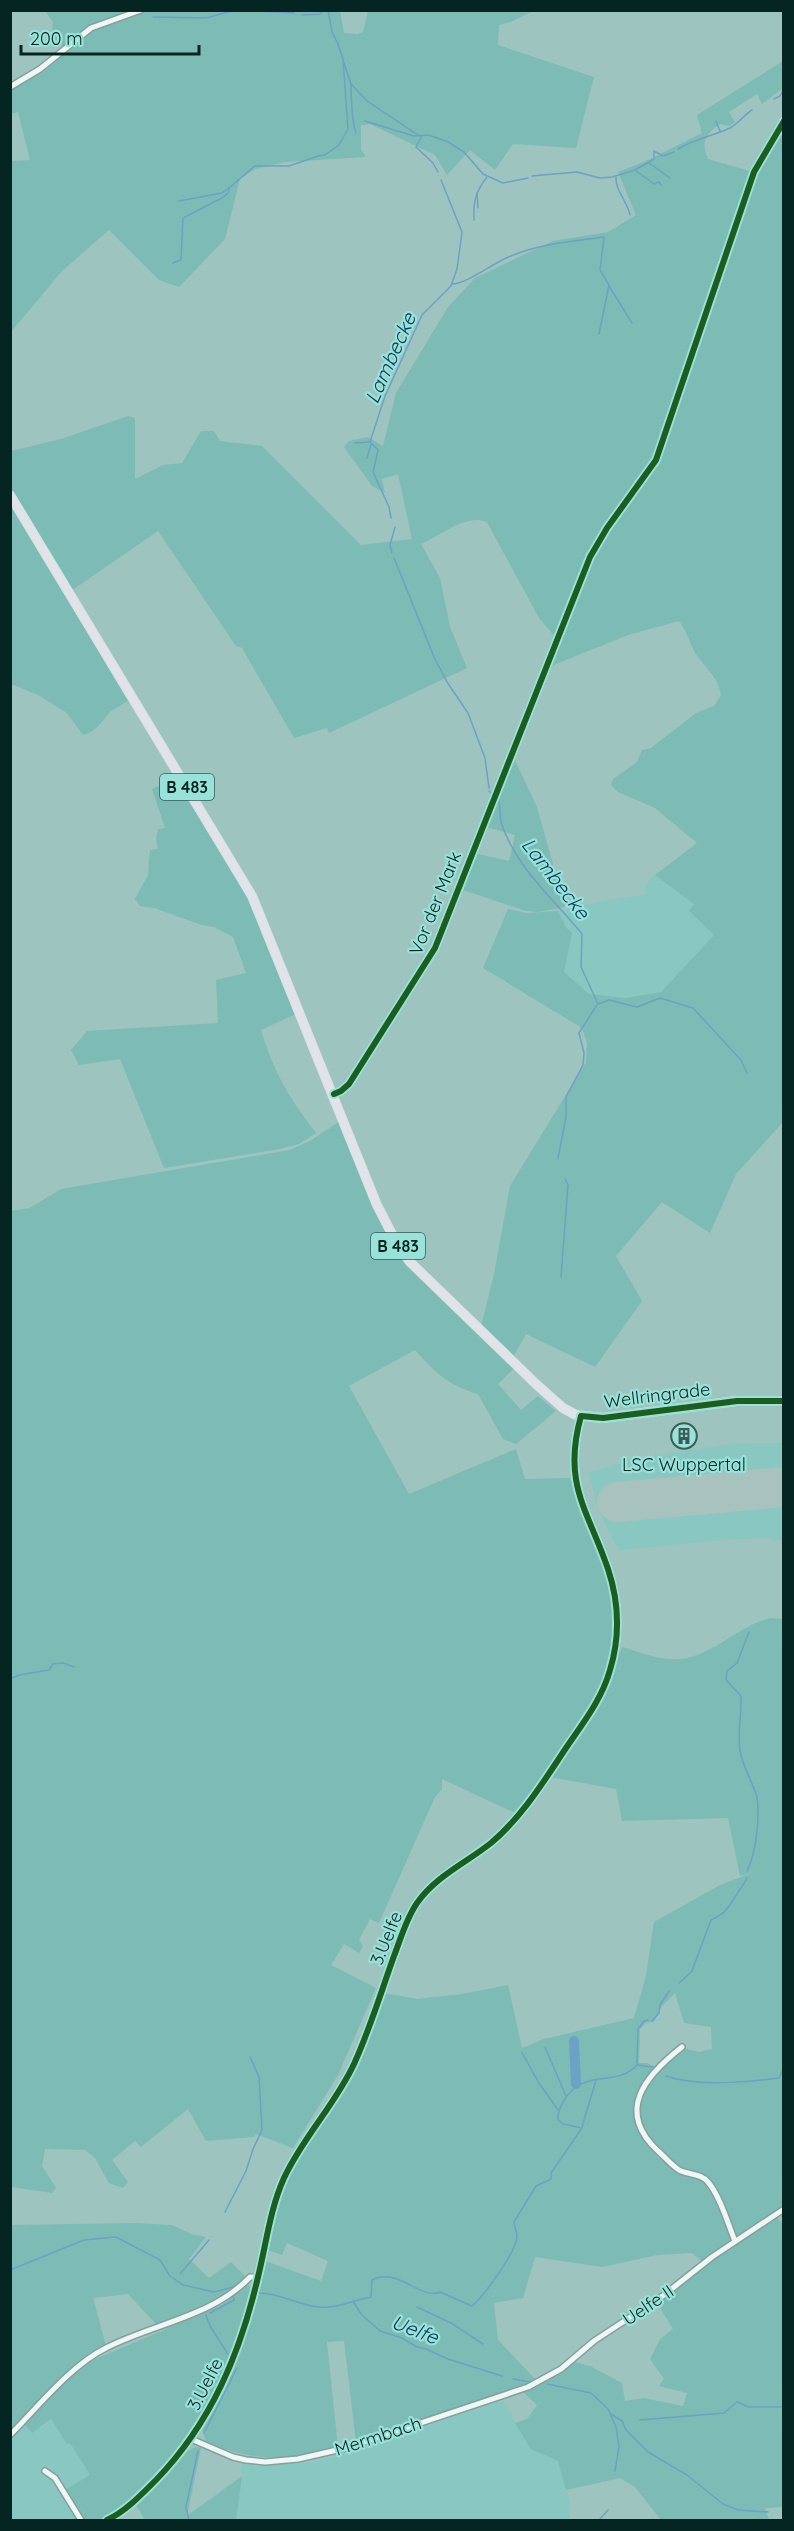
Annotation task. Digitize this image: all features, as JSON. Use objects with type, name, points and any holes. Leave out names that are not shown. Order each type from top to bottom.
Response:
[{"type":"main road","name":"B 483","points":[[10,495],[252,896],[334,1094]]},
{"type":"main road","name":"Wellringrade","points":[[334,1094],[377,1206],[398,1246],[427,1280],[563,1408],[581,1416],[603,1418],[737,1401],[783,1401]]},
{"type":"street","points":[[10,87],[40,69],[91,28],[141,10]]},
{"type":"street","name":"Vor der Mark","points":[[334,1094],[345,1088],[435,948],[590,557],[607,528],[656,460],[754,172],[783,121]]},
{"type":"street","name":"3.Uelfe","points":[[107,2520],[140,2495],[170,2466],[217,2397],[234,2360],[284,2179],[296,2154],[354,2065],[403,1933],[416,1905],[439,1880],[491,1842],[518,1816],[593,1708],[610,1672],[616,1640],[616,1608],[607,1568],[583,1510],[577,1489],[574,1455],[581,1416]]},
{"type":"street","points":[[682,2047],[648,2081],[637,2099],[637,2118],[647,2141],[674,2166],[707,2180],[715,2193],[735,2241]]},
{"type":"street","name":"Uelfe II","points":[[561,2369],[594,2341],[783,2209]]},
{"type":"street","points":[[10,2435],[74,2372],[97,2353],[125,2339],[216,2305],[231,2295],[250,2277],[258,2277]]},
{"type":"street","name":"Mermbach","points":[[190,2439],[246,2460],[280,2461],[311,2457],[354,2445],[514,2391],[541,2381],[561,2369]]},
{"type":"street","points":[[45,2471],[55,2478],[81,2520]]},
{"type":"shaded area","points":[[45,11],[340,11],[344,33],[358,34],[363,32],[368,11],[533,11],[499,25],[498,45],[594,77],[576,148],[513,144],[495,170],[470,150],[447,175],[435,155],[370,124],[361,125],[361,150],[366,157],[285,162],[255,169],[240,179],[225,239],[179,287],[159,280],[109,230],[62,271],[11,332],[11,161],[30,160],[18,112],[11,114],[11,88],[65,48],[54,37],[53,22]]},
{"type":"shaded area","points":[[783,61],[783,88],[762,104],[757,94],[729,112],[735,122],[729,126],[720,124],[715,127],[706,139],[705,148],[708,159],[753,172],[768,156],[783,130],[783,1122],[736,1174],[710,1233],[662,1202],[616,1256],[642,1301],[595,1367],[526,1334],[513,1357],[481,1327],[494,1274],[510,1186],[586,1062],[587,1043],[582,1028],[483,968],[508,909],[526,913],[558,911],[566,927],[572,933],[564,972],[589,994],[625,998],[661,992],[714,935],[689,911],[694,904],[655,875],[697,843],[655,808],[618,792],[611,785],[613,779],[637,762],[642,750],[651,748],[696,713],[714,706],[721,695],[717,682],[694,651],[679,621],[628,635],[546,668],[557,639],[539,618],[487,522],[470,521],[421,544],[440,578],[450,627],[467,668],[329,733],[327,728],[294,738],[242,648],[236,646],[158,531],[71,591],[14,496],[11,487],[11,451],[61,439],[128,416],[135,418],[135,479],[163,465],[182,463],[201,431],[214,431],[220,441],[262,446],[361,545],[412,539],[398,474],[382,479],[385,493],[372,486],[344,447],[349,441],[368,437],[383,446],[396,393],[448,307],[475,278],[553,241],[608,232],[636,215],[618,172],[646,161],[702,133],[697,115]]},
{"type":"shaded area","points":[[10,503],[128,701],[110,712],[88,734],[83,735],[67,713],[38,695],[11,684]]},
{"type":"shaded area","points":[[512,754],[537,807],[565,907],[538,912],[526,911],[460,889],[474,853],[509,861],[515,835],[483,826]]},
{"type":"shaded area","points":[[176,779],[230,861],[249,897],[298,1013],[261,1030],[283,1084],[316,1133],[299,1144],[280,1149],[164,1168],[120,1059],[79,1065],[71,1050],[87,1031],[218,1023],[216,980],[246,973],[233,937],[214,927],[154,908],[140,906],[135,899],[148,875],[150,850],[158,849],[156,838],[158,829],[165,828],[152,789]]},
{"type":"shaded area","points":[[655,875],[694,904],[689,911],[714,935],[661,992],[625,998],[588,994],[564,972],[572,933],[566,927],[558,911],[606,900],[645,895],[646,883]]},
{"type":"shaded area","points":[[340,1121],[396,1246],[515,1367],[498,1384],[521,1410],[538,1396],[556,1411],[516,1444],[503,1439],[478,1394],[443,1378],[415,1350],[349,1386],[409,1494],[516,1449],[525,1479],[570,1478],[580,1513],[610,1590],[614,1622],[610,1653],[601,1682],[588,1710],[553,1763],[515,1813],[442,1779],[442,1789],[435,1797],[379,1923],[370,1919],[359,1940],[363,1946],[359,1953],[344,1944],[331,1965],[376,1988],[338,2075],[293,2148],[256,2134],[254,2137],[206,2141],[188,2109],[141,2147],[135,2141],[112,2160],[128,2182],[123,2188],[109,2183],[95,2158],[85,2150],[45,2149],[42,2166],[56,2188],[52,2193],[11,2187],[10,1211],[30,1208],[61,1189],[290,1150],[310,1141]]},
{"type":"shaded area","points":[[783,1443],[783,1541],[769,1538],[735,1539],[618,1550],[597,1507],[589,1472],[642,1458],[730,1444]]},
{"type":"shaded area","points":[[771,1618],[783,1619],[783,2207],[736,2239],[708,2180],[675,2166],[645,2135],[639,2121],[638,2107],[641,2094],[648,2082],[683,2048],[699,2052],[712,2049],[711,2027],[684,2023],[675,1993],[662,2006],[654,2022],[646,2023],[640,2029],[639,2063],[647,2063],[657,2068],[636,2099],[637,2120],[647,2141],[663,2159],[679,2171],[702,2179],[709,2184],[734,2241],[704,2263],[692,2253],[657,2255],[602,2267],[535,2257],[523,2298],[494,2303],[498,2340],[537,2381],[356,2442],[344,2341],[327,2342],[338,2448],[303,2455],[271,2457],[239,2453],[206,2441],[202,2429],[226,2387],[240,2353],[265,2261],[321,2281],[328,2261],[287,2243],[282,2255],[267,2250],[280,2201],[293,2166],[356,2066],[384,1993],[417,1999],[462,1994],[508,1985],[522,2048],[544,2039],[634,2018],[646,1976],[654,1922],[720,1885],[754,1872],[740,1876],[728,1818],[622,1821],[616,1789],[550,1777],[596,1708],[622,1647],[657,1657],[682,1659],[708,1650],[745,1628]]},
{"type":"shaded area","points":[[775,2215],[784,2226],[784,2507],[765,2508],[769,2520],[661,2520],[635,2487],[620,2478],[566,2490],[558,2461],[531,2449],[515,2423],[527,2419],[537,2405],[521,2390],[551,2377],[574,2362],[590,2366],[622,2383],[625,2401],[644,2398],[683,2406],[687,2393],[659,2386],[664,2379],[650,2359],[660,2339],[673,2329],[656,2301]]},
{"type":"shaded area","points":[[135,2223],[172,2225],[191,2234],[206,2237],[189,2259],[209,2278],[231,2262],[246,2277],[238,2286],[217,2301],[157,2325],[128,2294],[93,2298],[106,2346],[87,2357],[11,2431],[11,2225]]},
{"type":"shaded area","points":[[248,2285],[251,2287],[239,2334],[227,2368],[201,2416],[186,2438],[151,2482],[132,2500],[114,2513],[97,2520],[84,2520],[65,2490],[90,2475],[70,2443],[67,2444],[51,2419],[32,2433],[23,2423],[76,2372],[91,2361],[220,2306]]},
{"type":"shaded area","points":[[501,2397],[531,2449],[558,2461],[569,2499],[570,2520],[236,2520],[242,2463],[257,2466],[313,2462],[347,2453],[371,2441]]},
{"type":"shaded area","points":[[51,2419],[68,2444],[70,2443],[90,2475],[65,2490],[84,2520],[11,2520],[11,2437],[23,2423],[43,2427]]},
{"type":"shaded area","points":[[195,2447],[201,2448],[187,2516],[242,2476],[236,2520],[145,2520],[136,2505],[183,2454]]},
{"type":"waterway","points":[[153,17],[206,18],[235,10]]},
{"type":"waterway","points":[[243,10],[294,13]]},
{"type":"waterway","points":[[302,15],[320,14],[324,10]]},
{"type":"waterway","points":[[173,263],[181,260],[183,218],[222,198],[229,192],[229,188],[255,166],[289,166],[325,155],[339,145],[348,129],[343,59],[332,32],[328,10]]},
{"type":"waterway","points":[[344,63],[351,84],[367,101],[418,135]]},
{"type":"waterway","points":[[351,84],[356,133]]},
{"type":"waterway","points":[[774,99],[780,96],[784,89]]},
{"type":"waterway","points":[[678,149],[730,128],[752,110]]},
{"type":"waterway","points":[[365,121],[414,136],[429,135],[448,142],[464,152],[483,174],[503,183],[528,178]]},
{"type":"waterway","points":[[716,121],[720,131]]},
{"type":"waterway","name":"Lambecke","points":[[422,136],[416,147],[433,163],[438,172]]},
{"type":"waterway","points":[[532,176],[577,172],[600,178],[612,177],[635,170],[654,159],[654,151],[663,156],[674,152]]},
{"type":"waterway","points":[[649,163],[670,178]]},
{"type":"waterway","points":[[636,171],[654,184],[659,182],[661,185]]},
{"type":"waterway","points":[[474,220],[476,197],[487,177]]},
{"type":"waterway","points":[[616,177],[617,186],[630,215]]},
{"type":"waterway","name":"Lambecke","points":[[391,518],[389,507],[373,472],[378,450],[370,442],[385,396],[422,315],[451,286],[457,269],[462,232],[441,180]]},
{"type":"waterway","points":[[179,201],[222,193],[229,188]]},
{"type":"waterway","points":[[477,194],[478,208]]},
{"type":"waterway","points":[[452,284],[522,252],[556,243],[604,237],[600,270],[609,285],[599,334]]},
{"type":"waterway","points":[[609,286],[632,323]]},
{"type":"waterway","points":[[355,443],[369,442]]},
{"type":"waterway","points":[[367,458],[371,444]]},
{"type":"waterway","name":"Lambecke","points":[[392,553],[390,545],[395,527]]},
{"type":"waterway","name":"Lambecke","points":[[394,558],[434,657],[447,682],[468,713],[485,758],[489,788]]},
{"type":"waterway","name":"Lambecke","points":[[498,797],[502,825],[517,856],[537,883],[582,934],[581,967],[598,1004],[609,1000],[637,1007],[660,998],[693,1008],[741,1060],[747,1073]]},
{"type":"waterway","points":[[558,1158],[566,1117],[566,1097],[583,1065],[584,1053],[579,1033],[597,1005]]},
{"type":"waterway","points":[[561,1277],[568,1185],[565,1179]]},
{"type":"waterway","points":[[747,1871],[755,1844],[758,1822],[757,1802],[740,1751],[741,1696],[726,1680],[727,1671],[737,1663],[749,1632]]},
{"type":"waterway","points":[[10,1679],[19,1675],[49,1670],[53,1664],[63,1663],[74,1667]]},
{"type":"waterway","points":[[679,1983],[692,1971],[711,1920],[726,1910],[747,1878]]},
{"type":"waterway","points":[[652,2021],[659,2013],[660,2005],[669,1991]]},
{"type":"waterway","points":[[637,2064],[638,2029],[644,2021],[648,2020]]},
{"type":"waterway","points":[[574,2041],[576,2084]]},
{"type":"waterway","points":[[545,2047],[566,2096]]},
{"type":"waterway","points":[[522,2053],[558,2110]]},
{"type":"waterway","points":[[225,2212],[246,2171],[262,2130],[259,2077],[250,2057]]},
{"type":"waterway","points":[[637,2065],[653,2067]]},
{"type":"waterway","points":[[258,2293],[274,2295],[311,2306],[332,2307],[371,2297],[372,2280],[390,2277],[425,2292],[440,2292],[472,2306],[492,2283],[512,2252],[517,2236],[514,2222],[536,2186],[551,2179],[551,2173],[582,2128],[563,2124],[558,2120],[558,2113],[563,2102],[571,2091],[580,2085],[589,2081],[620,2076],[637,2065]]},
{"type":"waterway","points":[[666,2076],[707,2083],[752,2081],[779,2078],[784,2067]]},
{"type":"waterway","points":[[582,2127],[596,2080]]},
{"type":"waterway","name":"Uelfe","points":[[10,2270],[84,2240],[116,2237],[160,2260],[170,2276],[183,2285],[214,2292],[237,2286]]},
{"type":"waterway","points":[[180,2274],[209,2240]]},
{"type":"waterway","name":"Mermbach","points":[[210,2313],[234,2300],[233,2297]]},
{"type":"waterway","name":"Uelfe","points":[[353,2301],[361,2314],[380,2331],[402,2338],[417,2347],[448,2359],[502,2376]]},
{"type":"waterway","points":[[417,2307],[451,2323],[483,2344]]},
{"type":"waterway","name":"Mermbach","points":[[206,2315],[210,2326],[228,2354]]},
{"type":"waterway","name":"Mermbach","points":[[204,2433],[237,2368]]},
{"type":"waterway","name":"Uelfe","points":[[513,2379],[530,2382]]},
{"type":"waterway","name":"Uelfe","points":[[547,2384],[591,2393],[608,2409],[616,2427],[619,2447],[615,2471]]},
{"type":"waterway","points":[[640,2420],[724,2413],[737,2402],[749,2407],[784,2407]]},
{"type":"waterway","points":[[611,2414],[622,2421],[626,2430],[648,2452],[687,2475],[723,2504],[738,2510],[768,2512]]},
{"type":"waterway","name":"Mermbach","points":[[189,2520],[186,2507],[198,2451]]},
{"type":"waterway","name":"Uelfe","points":[[599,2520],[608,2510]]},
{"type":"runway","points":[[617,1502],[784,1487]]},
{"type":"cycle path","points":[[334,1094],[349,1084],[435,948],[590,557],[607,528],[656,460],[754,172],[784,121]]},
{"type":"cycle path","points":[[107,2520],[133,2502],[175,2458],[193,2435],[221,2386],[251,2305],[279,2190],[300,2149],[338,2093],[354,2064],[413,1909],[433,1885],[491,1843],[513,1822],[541,1786],[597,1701],[607,1681],[617,1632],[616,1607],[612,1581],[586,1513],[576,1479],[574,1460],[581,1416],[603,1418],[737,1401],[784,1401]]},
{"type":"place","name":"LSC Wuppertal","points":[[684,1436]]}]
